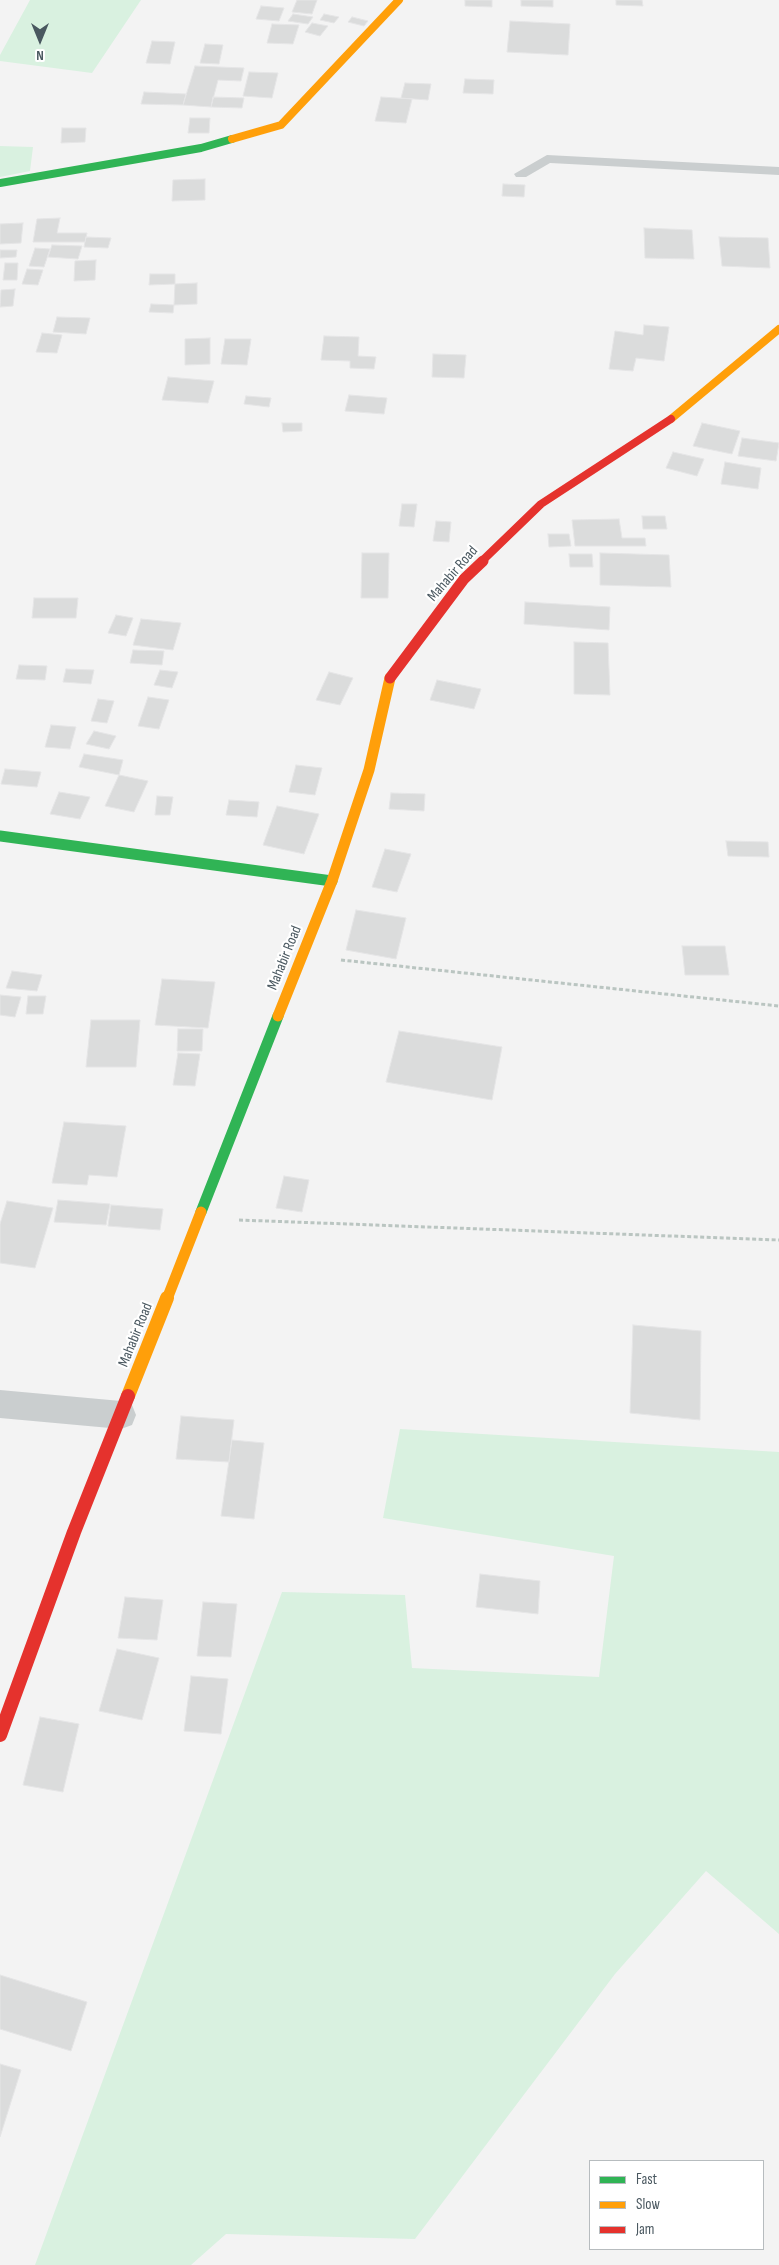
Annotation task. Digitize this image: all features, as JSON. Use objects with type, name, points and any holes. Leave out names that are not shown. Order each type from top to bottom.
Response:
[{"type":"street","points":[[0,183],[201,148],[281,125],[399,0]]},
{"type":"street","name":"Mahabir Road","points":[[0,1735],[74,1532],[332,881],[369,770],[390,678],[464,579],[541,504],[675,416],[779,328]]},
{"type":"street","points":[[0,836],[332,881]]},
{"type":"street","points":[[0,1404],[121,1415]]},
{"type":"lane","points":[[521,174],[547,159],[779,171]]},
{"type":"path","points":[[305,948],[334,959],[779,1006]]},
{"type":"path","points":[[198,1218],[779,1240]]},
{"type":"green space","points":[[30,0],[141,0],[92,73],[0,61],[0,55]]},
{"type":"green space","points":[[0,146],[33,147],[30,171],[0,177]]},
{"type":"green space","points":[[400,1429],[779,1452],[779,1934],[706,1871],[615,1974],[415,2239],[226,2234],[191,2265],[35,2265],[282,1592],[405,1595],[412,1668],[599,1677],[614,1556],[383,1518]]},
{"type":"building","points":[[297,0],[317,0],[312,14],[292,12]]},
{"type":"building","points":[[465,0],[492,0],[492,7],[465,6]]},
{"type":"building","points":[[521,0],[553,0],[553,7],[521,6]]},
{"type":"building","points":[[616,0],[642,0],[643,6],[616,5]]},
{"type":"building","points":[[261,6],[284,8],[279,21],[256,19]]},
{"type":"building","points":[[293,14],[313,17],[308,24],[288,21]]},
{"type":"building","points":[[324,14],[339,17],[334,23],[320,20]]},
{"type":"building","points":[[352,17],[368,21],[364,26],[348,22]]},
{"type":"building","points":[[510,21],[570,24],[568,55],[507,52]]},
{"type":"building","points":[[312,23],[328,26],[320,36],[305,32]]},
{"type":"building","points":[[272,24],[299,25],[293,44],[267,43]]},
{"type":"building","points":[[152,41],[175,42],[170,64],[146,63]]},
{"type":"building","points":[[205,44],[223,45],[219,64],[200,63]]},
{"type":"building","points":[[195,66],[244,68],[241,81],[218,80],[211,107],[183,105]]},
{"type":"building","points":[[249,72],[278,73],[272,98],[243,96]]},
{"type":"building","points":[[465,79],[494,80],[493,94],[463,93]]},
{"type":"building","points":[[405,83],[431,84],[428,100],[401,98]]},
{"type":"building","points":[[144,92],[186,94],[183,105],[141,104]]},
{"type":"building","points":[[213,97],[244,98],[242,108],[211,107]]},
{"type":"building","points":[[381,97],[412,99],[406,123],[375,121]]},
{"type":"building","points":[[190,118],[210,118],[209,133],[188,133]]},
{"type":"building","points":[[62,128],[86,128],[85,142],[61,143]]},
{"type":"building","points":[[205,179],[205,200],[172,201],[173,180]]},
{"type":"building","points":[[503,184],[525,185],[524,197],[502,196]]},
{"type":"building","points":[[60,218],[57,233],[87,233],[85,242],[33,242],[37,219]]},
{"type":"building","points":[[23,223],[21,243],[0,244],[0,224]]},
{"type":"building","points":[[644,228],[692,230],[694,259],[645,258]]},
{"type":"building","points":[[86,237],[111,238],[108,248],[84,247]]},
{"type":"building","points":[[719,237],[768,238],[770,268],[722,266]]},
{"type":"building","points":[[52,245],[82,246],[78,259],[48,257]]},
{"type":"building","points":[[35,248],[50,249],[44,267],[29,266]]},
{"type":"building","points":[[0,250],[17,250],[16,257],[0,258]]},
{"type":"building","points":[[96,260],[95,280],[74,281],[75,261]]},
{"type":"building","points":[[5,263],[18,263],[17,280],[3,280]]},
{"type":"building","points":[[27,269],[43,270],[38,285],[22,284]]},
{"type":"building","points":[[150,274],[175,274],[175,284],[149,285]]},
{"type":"building","points":[[197,283],[197,304],[174,305],[175,284]]},
{"type":"building","points":[[15,289],[13,306],[0,307],[1,290]]},
{"type":"building","points":[[151,304],[174,305],[173,313],[149,312]]},
{"type":"building","points":[[57,317],[90,318],[86,334],[53,332]]},
{"type":"building","points":[[644,325],[669,327],[664,361],[636,358],[633,371],[609,369],[615,331],[643,335]]},
{"type":"building","points":[[42,333],[62,335],[57,353],[36,352]]},
{"type":"building","points":[[324,336],[359,337],[358,356],[376,357],[374,369],[350,368],[350,361],[321,360]]},
{"type":"building","points":[[210,338],[210,364],[185,365],[185,339]]},
{"type":"building","points":[[225,339],[251,339],[247,365],[221,364]]},
{"type":"building","points":[[433,354],[466,355],[464,378],[432,377]]},
{"type":"building","points":[[168,377],[214,381],[208,403],[162,400]]},
{"type":"building","points":[[349,395],[387,398],[384,414],[345,411]]},
{"type":"building","points":[[246,396],[271,398],[269,407],[244,404]]},
{"type":"building","points":[[282,423],[302,423],[302,431],[283,432]]},
{"type":"building","points":[[702,423],[740,431],[732,454],[693,446]]},
{"type":"building","points":[[742,438],[779,443],[776,461],[738,456]]},
{"type":"building","points":[[673,452],[704,459],[697,476],[666,468]]},
{"type":"building","points":[[725,462],[761,468],[758,489],[721,484]]},
{"type":"building","points":[[402,504],[417,504],[414,527],[399,526]]},
{"type":"building","points":[[642,516],[665,516],[667,529],[643,529]]},
{"type":"building","points":[[619,519],[622,538],[645,538],[646,546],[575,546],[572,520]]},
{"type":"building","points":[[436,521],[451,522],[449,542],[433,541]]},
{"type":"building","points":[[548,534],[569,534],[571,546],[549,547]]},
{"type":"building","points":[[362,553],[389,553],[388,598],[361,598]]},
{"type":"building","points":[[600,553],[669,555],[671,587],[600,585]]},
{"type":"building","points":[[569,554],[592,554],[593,567],[570,567]]},
{"type":"building","points":[[34,598],[78,598],[76,618],[32,618]]},
{"type":"building","points":[[525,602],[610,607],[609,630],[524,624]]},
{"type":"building","points":[[116,615],[133,618],[126,636],[108,633]]},
{"type":"building","points":[[141,619],[181,623],[173,650],[133,645]]},
{"type":"building","points":[[574,642],[608,643],[610,695],[574,694]]},
{"type":"building","points":[[133,650],[164,651],[162,665],[130,663]]},
{"type":"building","points":[[19,665],[47,666],[45,680],[16,679]]},
{"type":"building","points":[[66,669],[94,670],[91,684],[63,682]]},
{"type":"building","points":[[160,670],[178,672],[172,688],[154,685]]},
{"type":"building","points":[[329,672],[353,678],[340,705],[316,700]]},
{"type":"building","points":[[437,680],[481,689],[474,709],[430,700]]},
{"type":"building","points":[[148,697],[169,700],[159,729],[138,726]]},
{"type":"building","points":[[98,699],[114,701],[107,723],[91,721]]},
{"type":"building","points":[[51,725],[76,727],[70,749],[45,747]]},
{"type":"building","points":[[94,731],[116,736],[109,749],[86,744]]},
{"type":"building","points":[[84,754],[123,760],[119,775],[79,767]]},
{"type":"building","points":[[296,765],[322,768],[315,795],[289,792]]},
{"type":"building","points":[[5,769],[41,772],[37,787],[1,784]]},
{"type":"building","points":[[119,775],[148,781],[134,812],[105,806]]},
{"type":"building","points":[[59,792],[90,797],[80,819],[50,814]]},
{"type":"building","points":[[391,793],[425,794],[424,811],[389,809]]},
{"type":"building","points":[[157,796],[173,797],[170,815],[155,815]]},
{"type":"building","points":[[229,800],[259,802],[257,817],[226,815]]},
{"type":"building","points":[[277,806],[319,814],[304,854],[263,845]]},
{"type":"building","points":[[726,841],[768,842],[769,857],[728,856]]},
{"type":"building","points":[[385,849],[411,854],[397,892],[372,887]]},
{"type":"building","points":[[356,910],[406,918],[396,959],[346,950]]},
{"type":"building","points":[[682,946],[725,946],[729,975],[685,975]]},
{"type":"building","points":[[12,971],[42,975],[37,991],[6,988]]},
{"type":"building","points":[[162,979],[215,982],[208,1028],[155,1025]]},
{"type":"building","points":[[0,995],[21,997],[15,1017],[0,1015]]},
{"type":"building","points":[[28,996],[46,996],[43,1014],[26,1014]]},
{"type":"building","points":[[91,1020],[140,1020],[136,1067],[86,1067]]},
{"type":"building","points":[[178,1029],[203,1029],[202,1051],[177,1051]]},
{"type":"building","points":[[399,1031],[502,1047],[492,1100],[386,1082]]},
{"type":"building","points":[[178,1053],[200,1054],[195,1086],[173,1085]]},
{"type":"building","points":[[64,1122],[126,1126],[117,1177],[89,1175],[87,1185],[52,1183]]},
{"type":"building","points":[[284,1176],[309,1180],[302,1212],[276,1208]]},
{"type":"building","points":[[58,1200],[110,1204],[106,1225],[54,1222]]},
{"type":"building","points":[[7,1201],[53,1208],[35,1268],[0,1263],[0,1224]]},
{"type":"building","points":[[111,1205],[163,1209],[160,1230],[108,1226]]},
{"type":"building","points":[[633,1325],[701,1331],[700,1420],[630,1413]]},
{"type":"building","points":[[181,1416],[234,1420],[229,1462],[176,1459]]},
{"type":"building","points":[[232,1440],[264,1443],[254,1519],[221,1516]]},
{"type":"building","points":[[480,1574],[540,1581],[538,1614],[476,1607]]},
{"type":"building","points":[[125,1597],[163,1600],[157,1640],[118,1638]]},
{"type":"building","points":[[203,1602],[237,1604],[231,1657],[197,1656]]},
{"type":"building","points":[[117,1649],[159,1658],[142,1720],[99,1711]]},
{"type":"building","points":[[191,1676],[228,1679],[221,1734],[184,1731]]},
{"type":"building","points":[[40,1717],[79,1724],[63,1792],[23,1785]]},
{"type":"building","points":[[0,1975],[87,2002],[71,2051],[0,2029]]},
{"type":"building","points":[[0,2064],[21,2070],[0,2137]]},
{"type":"traffic: fast","points":[[0,183],[201,148],[232,139]]},
{"type":"traffic: fast","points":[[0,836],[332,881]]},
{"type":"traffic: fast","points":[[201,1212],[278,1016]]},
{"type":"traffic: slow","points":[[232,139],[281,125],[399,0]]},
{"type":"traffic: slow","points":[[671,419],[779,329]]},
{"type":"traffic: slow","points":[[278,1016],[332,881],[369,770],[390,678]]},
{"type":"traffic: slow","points":[[128,1396],[201,1212]]},
{"type":"traffic: jam","points":[[390,678],[464,579],[541,504],[671,419]]},
{"type":"traffic: jam","points":[[0,1735],[74,1532],[128,1396]]}]
